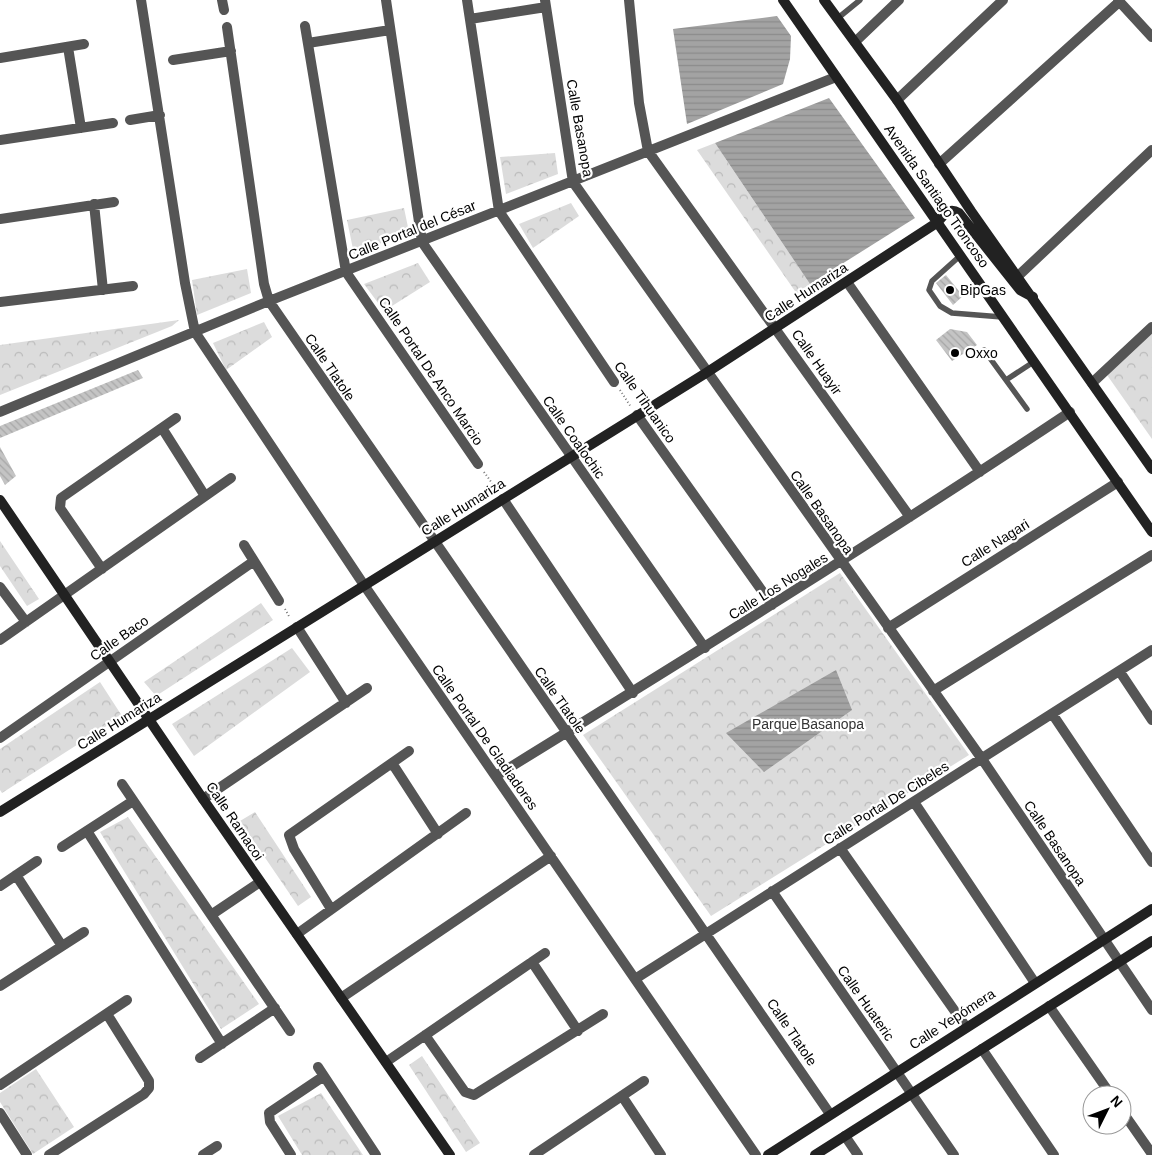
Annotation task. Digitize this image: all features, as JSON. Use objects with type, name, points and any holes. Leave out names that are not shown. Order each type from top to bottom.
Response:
[{"type":"main road","name":"Avenida Santiago Troncoso","points":[[783,0],[1152,532]]},
{"type":"main road","name":"Avenida Santiago Troncoso","points":[[824,0],[897,100],[939,164],[1152,469]]},
{"type":"main road","name":"Calle Humariza","points":[[0,812],[706,373],[938,222],[950,210],[959,212],[1020,290],[1033,297]]},
{"type":"main road","name":"Calle Ramacoi","points":[[0,500],[260,882],[450,1155]]},
{"type":"main road","name":"Calle Yepómera","points":[[768,1155],[896,1071],[1152,909]]},
{"type":"main road","points":[[815,1155],[1152,941]]},
{"type":"street","points":[[141,0],[185,283],[195,332]]},
{"type":"street","points":[[386,0],[422,242]]},
{"type":"street","points":[[467,0],[500,210]]},
{"type":"street","points":[[628,0],[639,103],[648,151]]},
{"type":"street","points":[[855,42],[899,0]]},
{"type":"street","points":[[897,100],[1003,0]]},
{"type":"street","points":[[939,164],[1118,1],[1152,37]]},
{"type":"street","points":[[470,19],[546,3]]},
{"type":"street","name":"Calle Basanopa","points":[[546,3],[573,182],[706,373],[982,759],[1152,1010]]},
{"type":"street","points":[[227,26],[264,284],[269,301]]},
{"type":"street","name":"Calle Portal De Anco Marcio","points":[[305,26],[346,272],[478,464]]},
{"type":"street","points":[[308,43],[390,30]]},
{"type":"street","points":[[0,58],[84,44]]},
{"type":"street","points":[[68,47],[81,128]]},
{"type":"street","points":[[173,60],[231,51]]},
{"type":"street","name":"Calle Portal del César","points":[[0,412],[269,301],[836,77]]},
{"type":"street","points":[[130,120],[160,115]]},
{"type":"street","points":[[0,140],[113,123]]},
{"type":"street","points":[[1018,276],[1152,150]]},
{"type":"street","name":"Calle Huayir","points":[[648,151],[910,517]]},
{"type":"street","points":[[0,220],[114,202]]},
{"type":"street","points":[[94,204],[103,290]]},
{"type":"street","name":"Calle Tihuanico","points":[[500,210],[614,382]]},
{"type":"street","name":"Calle Coalochic","points":[[422,242],[705,648]]},
{"type":"street","points":[[847,282],[980,472]]},
{"type":"street","points":[[0,302],[133,286]]},
{"type":"street","name":"Calle Tlatole","points":[[269,301],[566,733],[707,932],[830,1114]]},
{"type":"street","points":[[1092,383],[1152,327]]},
{"type":"street","name":"Calle Portal De Gladiadores","points":[[195,332],[364,585],[756,1155]]},
{"type":"street","name":"Calle Los Nogales","points":[[496,776],[633,693],[841,562],[1070,412]]},
{"type":"street","name":"Calle Tihuanico","points":[[637,415],[772,605]]},
{"type":"street","points":[[102,569],[60,508],[59,502],[65,494],[176,418]]},
{"type":"street","points":[[162,428],[205,496]]},
{"type":"street","points":[[0,640],[231,478]]},
{"type":"street","name":"Calle Nagari","points":[[888,628],[1118,482]]},
{"type":"street","points":[[503,499],[633,693]]},
{"type":"street","points":[[244,545],[279,601]]},
{"type":"street","points":[[933,691],[1152,556]]},
{"type":"street","name":"Calle Baco","points":[[0,738],[254,561]]},
{"type":"street","points":[[0,586],[26,622]]},
{"type":"street","points":[[297,628],[346,703]]},
{"type":"street","name":"Calle Portal De Cibeles","points":[[636,979],[1152,650]]},
{"type":"street","points":[[1120,672],[1152,720]]},
{"type":"street","points":[[203,799],[367,688]]},
{"type":"street","points":[[1053,714],[1152,862]]},
{"type":"street","points":[[332,909],[294,849],[289,835],[409,751]]},
{"type":"street","points":[[392,763],[438,834]]},
{"type":"street","points":[[122,784],[290,1031]]},
{"type":"street","points":[[62,847],[133,801]]},
{"type":"street","points":[[914,802],[1034,983]]},
{"type":"street","points":[[297,934],[466,813]]},
{"type":"street","points":[[87,831],[222,1044]]},
{"type":"street","points":[[840,848],[966,1027]]},
{"type":"street","points":[[341,998],[550,856]]},
{"type":"street","points":[[0,886],[37,861]]},
{"type":"street","points":[[16,875],[62,946]]},
{"type":"street","points":[[211,915],[260,882]]},
{"type":"street","name":"Calle Huateric","points":[[772,891],[954,1155]]},
{"type":"street","points":[[0,986],[84,932]]},
{"type":"street","points":[[386,1062],[545,953]]},
{"type":"street","points":[[532,962],[578,1031]]},
{"type":"street","points":[[0,1085],[127,1000]]},
{"type":"street","points":[[1049,1006],[1104,1085]]},
{"type":"street","points":[[200,1058],[275,1008]]},
{"type":"street","points":[[49,1155],[144,1094],[149,1088],[149,1081],[107,1014]]},
{"type":"street","points":[[425,1035],[465,1092],[474,1095],[603,1014]]},
{"type":"street","points":[[982,1049],[1054,1155]]},
{"type":"street","points":[[291,1155],[270,1122],[269,1113],[321,1072],[376,1155]]},
{"type":"street","points":[[534,1155],[644,1081]]},
{"type":"street","points":[[622,1096],[661,1155]]},
{"type":"street","points":[[0,1113],[27,1155]]},
{"type":"street","points":[[1132,1125],[1152,1154]]},
{"type":"street","points":[[845,1136],[858,1155]]},
{"type":"street","points":[[203,1155],[217,1146]]},
{"type":"lane","points":[[838,18],[860,0]]},
{"type":"lane","points":[[961,255],[929,286],[929,290],[940,306],[952,314],[1004,317]]},
{"type":"lane","points":[[984,350],[1026,409]]},
{"type":"lane","points":[[1006,380],[1035,361]]},
{"type":"path","name":"Calle Tihuanico","points":[[614,382],[637,415]]},
{"type":"path","name":"Calle Portal De Anco Marcio","points":[[478,464],[503,499]]},
{"type":"path","points":[[279,601],[297,628]]},
{"type":"green space","points":[[715,143],[810,284],[797,294],[697,150]]},
{"type":"green space","points":[[555,153],[558,174],[506,194],[500,157]]},
{"type":"green space","points":[[571,203],[579,216],[533,248],[519,224]]},
{"type":"green space","points":[[404,208],[409,232],[354,254],[347,220]]},
{"type":"green space","points":[[418,263],[430,282],[384,311],[364,284]]},
{"type":"green space","points":[[247,269],[251,293],[197,315],[192,280]]},
{"type":"green space","points":[[179,320],[172,326],[0,395],[0,345]]},
{"type":"green space","points":[[264,322],[272,337],[226,370],[213,343]]},
{"type":"green space","points":[[1152,333],[1152,439],[1107,375]]},
{"type":"green space","points":[[0,541],[39,599],[27,606],[0,566]]},
{"type":"green space","name":"Parque Basanopa","points":[[840,573],[969,755],[711,916],[583,735]]},
{"type":"green space","points":[[261,603],[273,620],[156,696],[144,682]]},
{"type":"green space","points":[[292,648],[310,672],[194,756],[172,724]]},
{"type":"green space","points":[[100,682],[122,716],[2,793],[0,790],[0,749]]},
{"type":"green space","points":[[255,812],[311,897],[298,906],[240,821]]},
{"type":"green space","points":[[128,817],[259,1004],[221,1029],[100,832]]},
{"type":"green space","points":[[422,1056],[480,1143],[466,1152],[409,1065]]},
{"type":"green space","points":[[36,1069],[74,1127],[33,1154],[0,1102],[0,1093]]},
{"type":"green space","points":[[321,1093],[363,1155],[302,1155],[278,1116]]},
{"type":"shaded area","points":[[777,16],[791,36],[790,59],[783,84],[687,124],[673,29]]},
{"type":"shaded area","points":[[829,98],[915,218],[810,284],[715,143]]},
{"type":"shaded area","points":[[836,670],[852,710],[764,772],[726,733]]},
{"type":"building","name":"BipGas","points":[[946,275],[963,296],[953,305],[936,283]]},
{"type":"building","name":"Oxxo","points":[[950,329],[967,332],[977,345],[952,361],[936,340]]},
{"type":"building","points":[[138,370],[143,378],[0,438],[0,426]]},
{"type":"building","points":[[0,447],[16,476],[5,485],[0,476]]},
{"type":"place","name":"BipGas","points":[[950,290]]},
{"type":"place","name":"Oxxo","points":[[955,353]]}]
